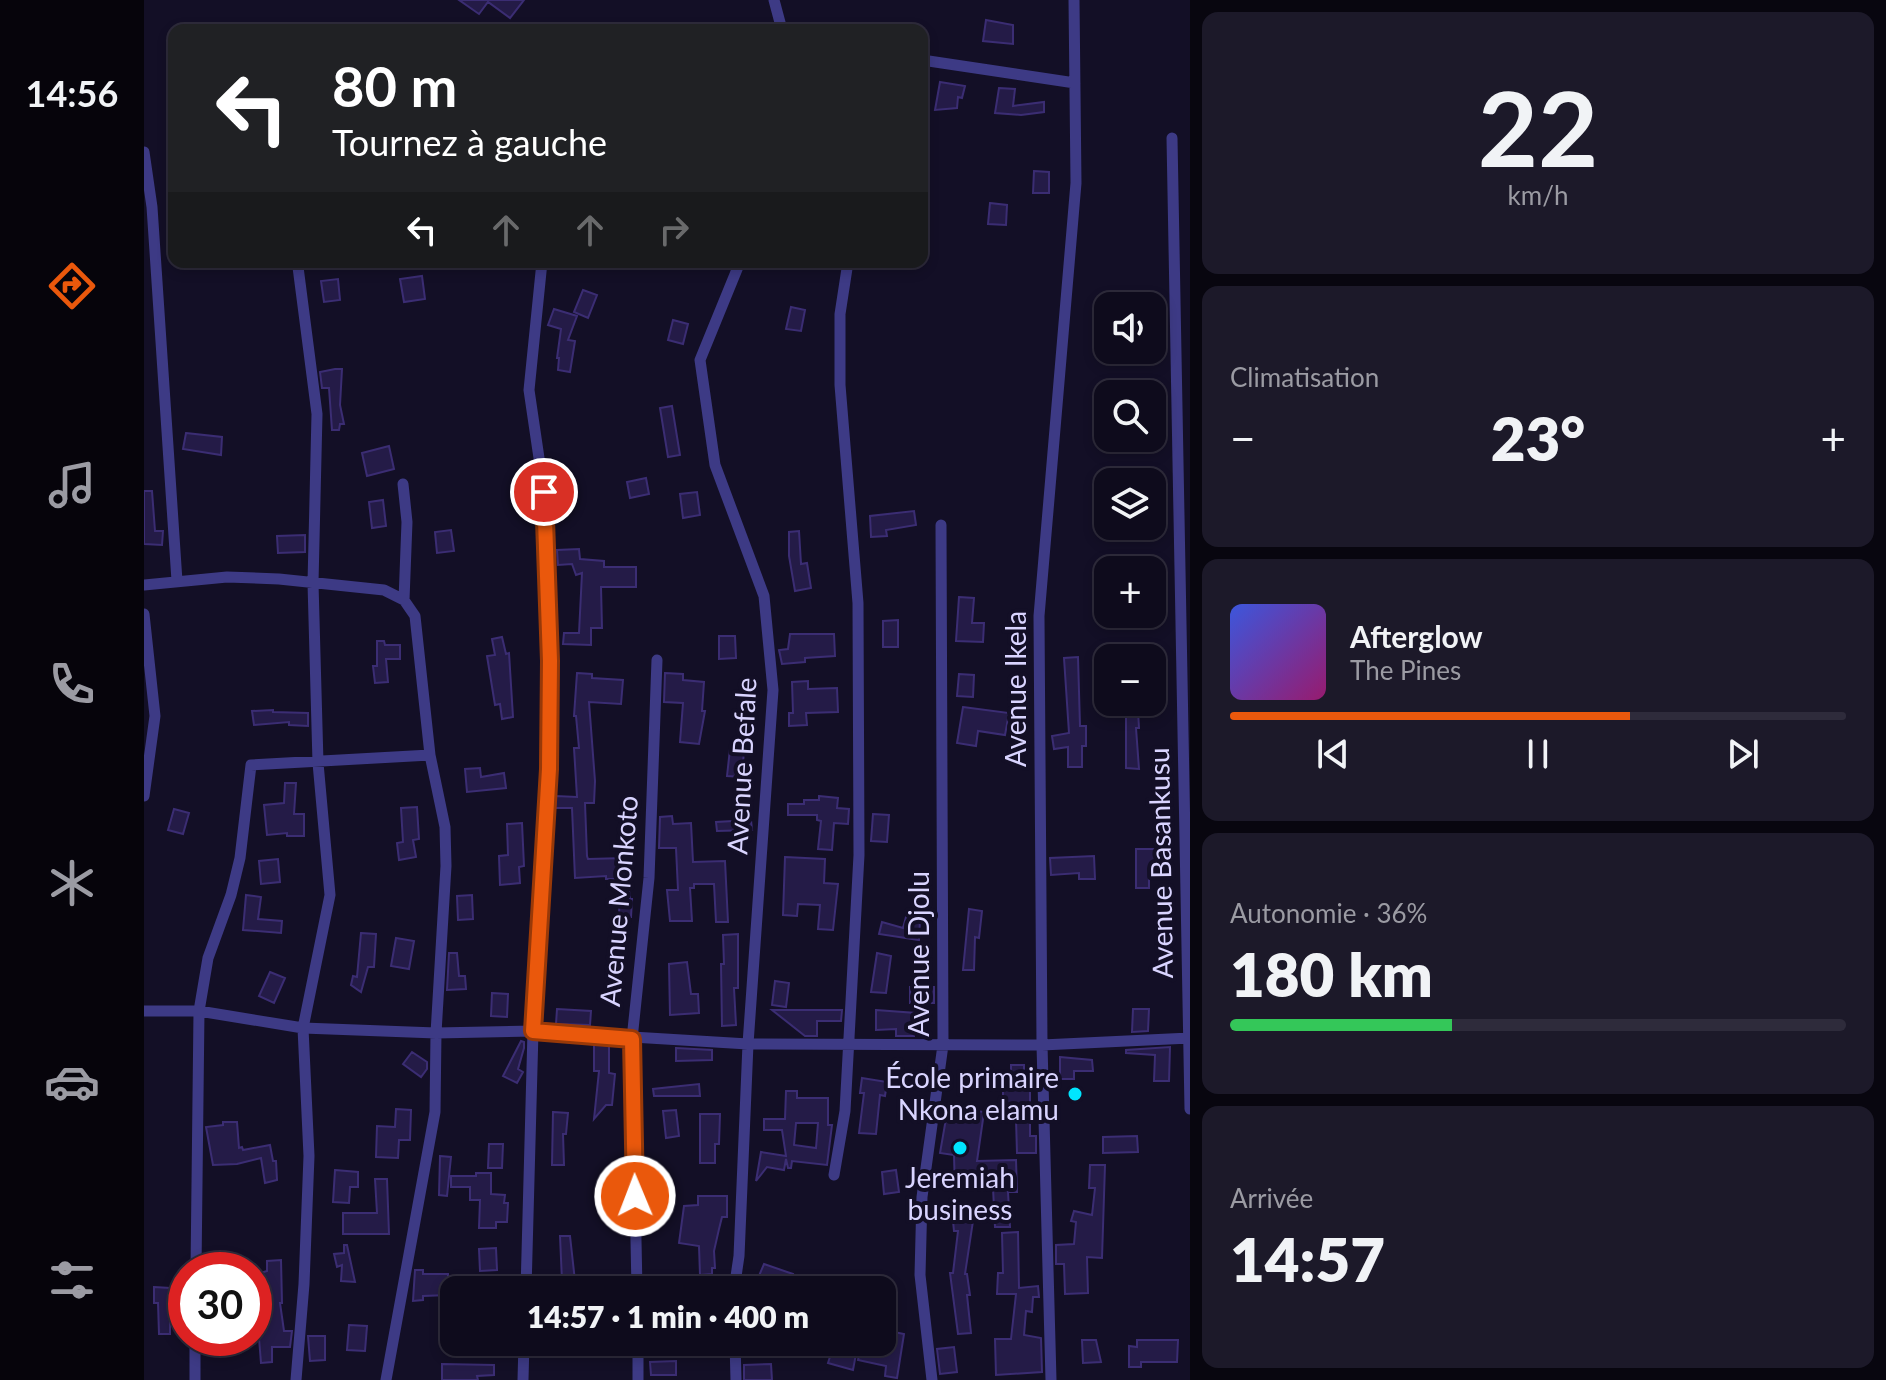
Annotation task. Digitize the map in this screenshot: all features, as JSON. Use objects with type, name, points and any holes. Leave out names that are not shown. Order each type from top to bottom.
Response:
[{"type":"street","points":[[774,0],[780,24]]},
{"type":"street","name":"Avenue Ikela","points":[[1051,1380],[1042,1045],[1039,616],[1076,183],[1074,0]]},
{"type":"street","points":[[928,61],[1075,83]]},
{"type":"street","name":"Avenue Basankusu","points":[[1172,138],[1190,1109]]},
{"type":"street","points":[[144,152],[177,581]]},
{"type":"street","points":[[296,1380],[304,1284],[309,1156],[303,1028],[330,895],[318,763],[313,583],[317,414],[298,268]]},
{"type":"street","points":[[526,1276],[533,1031],[549,769],[550,661],[544,492],[529,390],[541,268]]},
{"type":"street","name":"Avenue Befale","points":[[736,1276],[748,1044],[773,690],[764,596],[715,465],[700,360],[738,268]]},
{"type":"street","points":[[834,1175],[845,1111],[859,855],[858,603],[840,385],[840,314],[847,268]]},
{"type":"street","points":[[403,484],[407,522],[404,600]]},
{"type":"street","name":"Avenue Djolu","points":[[932,1380],[920,1275],[922,1213],[943,1045],[941,525]]},
{"type":"street","points":[[144,585],[227,577],[384,590],[404,600],[415,616],[430,755],[445,827],[446,866],[436,1033],[435,1112],[386,1380]]},
{"type":"street","points":[[144,614],[155,716],[144,796]]},
{"type":"street","name":"Avenue Monkoto","points":[[637,1276],[632,1039],[649,878],[657,660]]},
{"type":"street","points":[[196,1252],[199,1011],[208,958],[231,895],[240,858],[251,765],[430,755]]},
{"type":"street","points":[[144,1011],[199,1011],[303,1028],[436,1033],[533,1031],[748,1044],[1042,1045],[1189,1038]]},
{"type":"street","points":[[195,1356],[195,1380]]},
{"type":"street","points":[[523,1380],[524,1356]]},
{"type":"street","points":[[638,1356],[638,1380]]},
{"type":"street","points":[[735,1356],[736,1380]]},
{"type":"building","points":[[459,0],[524,0],[510,18],[488,2],[479,14]]},
{"type":"building","points":[[986,20],[1013,25],[1013,44],[983,41]]},
{"type":"building","points":[[940,82],[965,86],[962,98],[958,97],[957,108],[935,110]]},
{"type":"building","points":[[999,88],[1015,89],[1013,106],[1044,102],[1044,112],[1021,115],[995,113]]},
{"type":"building","points":[[1034,171],[1049,172],[1049,193],[1033,193]]},
{"type":"building","points":[[990,203],[1007,205],[1006,225],[988,224]]},
{"type":"building","points":[[422,276],[425,299],[404,302],[400,279]]},
{"type":"building","points":[[338,279],[340,300],[324,302],[321,281]]},
{"type":"building","points":[[583,290],[597,295],[588,318],[574,312]]},
{"type":"building","points":[[791,307],[805,310],[801,331],[786,329]]},
{"type":"building","points":[[554,309],[577,316],[568,340],[575,341],[570,372],[558,370],[561,329],[548,325]]},
{"type":"building","points":[[673,320],[688,324],[683,344],[668,340]]},
{"type":"building","points":[[342,369],[340,405],[344,424],[340,424],[339,430],[332,430],[329,388],[322,388],[320,372]]},
{"type":"building","points":[[672,406],[680,455],[668,457],[660,408]]},
{"type":"building","points":[[186,433],[222,437],[221,455],[183,449]]},
{"type":"building","points":[[389,446],[394,469],[367,476],[362,453]]},
{"type":"building","points":[[646,478],[649,494],[630,498],[627,482]]},
{"type":"building","points":[[144,491],[152,491],[155,531],[163,531],[162,545],[144,544]]},
{"type":"building","points":[[697,492],[700,515],[683,518],[680,494]]},
{"type":"building","points":[[383,500],[386,526],[372,528],[369,502]]},
{"type":"building","points":[[914,511],[916,525],[886,530],[887,536],[871,537],[870,516]]},
{"type":"building","points":[[451,530],[454,551],[437,553],[435,532]]},
{"type":"building","points":[[799,531],[801,564],[807,563],[811,588],[795,591],[789,556],[789,532]]},
{"type":"building","points":[[305,535],[305,552],[278,553],[277,536]]},
{"type":"building","points":[[579,549],[580,559],[604,561],[604,567],[636,567],[636,587],[601,587],[602,628],[591,628],[591,645],[563,644],[564,633],[579,633],[582,573],[576,575],[572,564],[558,565],[557,550]]},
{"type":"building","points":[[959,597],[974,598],[972,623],[984,623],[983,642],[956,641]]},
{"type":"building","points":[[898,620],[898,647],[883,647],[883,621]]},
{"type":"building","points":[[790,634],[834,634],[835,656],[805,658],[805,662],[782,664],[779,650],[788,649]]},
{"type":"building","points":[[719,636],[735,636],[736,658],[719,659]]},
{"type":"building","points":[[502,637],[506,654],[509,653],[513,717],[502,719],[500,704],[495,705],[487,656],[495,655],[492,639]]},
{"type":"building","points":[[377,641],[384,641],[385,645],[400,645],[400,659],[386,659],[388,682],[375,683],[373,666],[377,666]]},
{"type":"building","points":[[1078,657],[1080,726],[1086,726],[1086,746],[1082,746],[1082,767],[1068,767],[1068,747],[1054,749],[1052,736],[1069,733],[1064,658]]},
{"type":"building","points":[[577,673],[592,674],[592,678],[623,680],[621,704],[589,702],[595,781],[594,803],[585,803],[588,859],[625,858],[632,899],[631,917],[619,917],[620,879],[606,879],[606,876],[575,878],[572,808],[555,808],[556,796],[577,797],[574,748],[579,748],[574,716]]},
{"type":"building","points":[[665,673],[683,674],[683,680],[704,682],[702,711],[705,711],[699,744],[680,742],[683,703],[664,702]]},
{"type":"building","points":[[959,674],[974,675],[973,697],[957,696]]},
{"type":"building","points":[[808,681],[808,689],[837,688],[838,712],[806,713],[807,725],[789,726],[789,713],[793,713],[792,682]]},
{"type":"building","points":[[963,707],[1009,713],[1005,735],[978,731],[976,746],[957,743]]},
{"type":"building","points":[[252,711],[308,713],[308,726],[289,725],[289,722],[254,725]]},
{"type":"building","points":[[1126,716],[1138,716],[1139,728],[1136,728],[1139,769],[1126,768]]},
{"type":"building","points":[[730,749],[744,750],[742,777],[727,776]]},
{"type":"building","points":[[480,768],[481,777],[504,773],[506,788],[467,792],[465,769]]},
{"type":"building","points":[[285,783],[296,783],[294,814],[304,814],[304,836],[287,836],[287,833],[267,835],[264,805],[284,803]]},
{"type":"building","points":[[819,796],[838,798],[837,808],[849,809],[848,824],[834,823],[832,850],[818,849],[821,821],[817,820],[817,815],[788,815],[788,804],[804,804],[804,800],[819,800]]},
{"type":"building","points":[[417,807],[419,839],[413,840],[416,857],[399,860],[397,843],[403,842],[401,808]]},
{"type":"building","points":[[174,809],[189,813],[183,834],[168,830]]},
{"type":"building","points":[[873,814],[889,815],[887,842],[871,841]]},
{"type":"building","points":[[672,816],[673,824],[691,823],[693,862],[725,861],[728,922],[716,922],[714,884],[694,884],[694,888],[690,888],[692,921],[670,921],[667,890],[678,890],[676,848],[659,848],[660,817]]},
{"type":"building","points":[[751,820],[752,830],[717,831],[716,822]]},
{"type":"building","points":[[522,823],[524,866],[519,867],[520,883],[500,885],[499,856],[508,855],[507,824]]},
{"type":"building","points":[[1136,849],[1166,849],[1167,870],[1149,870],[1149,888],[1136,888]]},
{"type":"building","points":[[1094,856],[1095,879],[1079,879],[1079,873],[1051,875],[1050,858]]},
{"type":"building","points":[[785,857],[825,859],[824,883],[838,884],[833,930],[818,929],[820,905],[798,904],[797,916],[783,915]]},
{"type":"building","points":[[278,859],[280,882],[261,884],[259,861]]},
{"type":"building","points":[[246,895],[261,897],[258,919],[282,921],[281,933],[243,930]]},
{"type":"building","points":[[472,895],[473,919],[458,920],[457,896]]},
{"type":"building","points":[[969,909],[982,911],[979,938],[975,937],[974,970],[963,970]]},
{"type":"building","points":[[906,917],[920,920],[919,940],[879,934],[882,922],[903,928]]},
{"type":"building","points":[[361,933],[376,934],[374,967],[368,967],[361,992],[351,985],[353,976],[357,977]]},
{"type":"building","points":[[738,934],[738,988],[734,988],[736,1025],[722,1026],[723,935]]},
{"type":"building","points":[[396,938],[414,941],[409,969],[391,966]]},
{"type":"building","points":[[449,953],[457,953],[459,976],[465,976],[466,989],[447,990]]},
{"type":"building","points":[[877,953],[891,956],[886,993],[871,992]]},
{"type":"building","points":[[687,962],[691,994],[698,994],[699,1013],[670,1015],[669,964]]},
{"type":"building","points":[[270,972],[285,978],[274,1003],[259,996]]},
{"type":"building","points":[[775,981],[789,983],[786,1007],[772,1005]]},
{"type":"building","points":[[910,987],[934,987],[934,1003],[910,1003]]},
{"type":"building","points":[[492,993],[508,994],[507,1017],[491,1016]]},
{"type":"building","points":[[557,1009],[591,1011],[590,1025],[556,1024]]},
{"type":"building","points":[[1133,1009],[1149,1009],[1148,1031],[1132,1032]]},
{"type":"building","points":[[772,1010],[842,1010],[841,1021],[817,1021],[817,1036],[805,1036]]},
{"type":"building","points":[[876,1010],[916,1013],[914,1036],[896,1036],[896,1029],[876,1030]]},
{"type":"building","points":[[521,1041],[524,1048],[518,1069],[523,1072],[517,1083],[503,1076]]},
{"type":"building","points":[[594,1043],[609,1044],[609,1073],[615,1074],[612,1105],[606,1105],[594,1119],[599,1071],[594,1071]]},
{"type":"building","points":[[1170,1047],[1169,1081],[1154,1081],[1155,1055],[1126,1053],[1126,1050]]},
{"type":"building","points":[[676,1048],[712,1050],[712,1060],[676,1061]]},
{"type":"building","points":[[412,1052],[427,1062],[427,1069],[421,1077],[403,1064]]},
{"type":"building","points":[[1060,1057],[1092,1060],[1093,1071],[1074,1071],[1074,1079],[1060,1079]]},
{"type":"building","points":[[1011,1065],[1024,1065],[1024,1089],[1030,1089],[1030,1136],[1036,1136],[1036,1153],[1017,1153],[1016,1119],[1003,1119],[1003,1089],[1011,1089]]},
{"type":"building","points":[[862,1078],[887,1082],[885,1096],[880,1095],[876,1134],[859,1133],[864,1093],[860,1093]]},
{"type":"building","points":[[699,1084],[700,1096],[654,1096],[653,1089]]},
{"type":"building","points":[[786,1091],[797,1091],[797,1098],[828,1098],[828,1125],[832,1125],[827,1165],[792,1161],[791,1168],[788,1168],[786,1159],[784,1170],[767,1167],[756,1181],[761,1152],[786,1156],[782,1130],[764,1130],[764,1119],[785,1119]],"holes":[[[796,1123],[818,1123],[816,1148],[794,1145]]]},
{"type":"building","points":[[948,1107],[984,1112],[977,1161],[1016,1160],[1017,1192],[1008,1192],[1010,1227],[995,1227],[993,1188],[955,1190],[954,1155],[940,1153]]},
{"type":"building","points":[[396,1109],[411,1110],[410,1140],[399,1140],[398,1158],[376,1157],[377,1126],[395,1127]]},
{"type":"building","points":[[676,1110],[679,1136],[666,1138],[663,1111]]},
{"type":"building","points":[[553,1112],[568,1113],[566,1134],[563,1134],[564,1165],[552,1165]]},
{"type":"building","points":[[700,1114],[720,1114],[715,1163],[700,1163]]},
{"type":"building","points":[[223,1122],[237,1122],[239,1148],[243,1150],[270,1145],[273,1161],[276,1161],[277,1180],[265,1183],[261,1158],[237,1164],[213,1165],[206,1127],[223,1125]]},
{"type":"building","points":[[1137,1136],[1138,1152],[1103,1153],[1103,1137]]},
{"type":"building","points":[[489,1144],[503,1144],[502,1168],[488,1168]]},
{"type":"building","points":[[440,1156],[451,1157],[447,1196],[439,1195]]},
{"type":"building","points":[[1090,1165],[1105,1165],[1102,1258],[1087,1257],[1088,1293],[1065,1294],[1064,1264],[1056,1264],[1056,1245],[1074,1244],[1076,1222],[1071,1221],[1074,1211],[1092,1215],[1095,1188],[1089,1188]]},
{"type":"building","points":[[335,1170],[358,1172],[358,1187],[350,1187],[349,1203],[333,1202]]},
{"type":"building","points":[[896,1170],[899,1192],[884,1194],[882,1172]]},
{"type":"building","points":[[476,1173],[491,1173],[491,1194],[505,1195],[504,1203],[508,1203],[507,1222],[496,1222],[496,1228],[479,1228],[480,1200],[470,1200],[470,1187],[451,1187],[451,1176],[476,1176]]},
{"type":"building","points":[[375,1179],[387,1179],[389,1234],[343,1234],[343,1213],[377,1213]]},
{"type":"building","points":[[698,1196],[727,1196],[727,1217],[722,1217],[712,1274],[700,1275],[699,1246],[679,1243],[684,1206],[698,1205]]},
{"type":"building","points":[[953,1221],[973,1221],[965,1274],[970,1295],[967,1295],[971,1333],[958,1334],[950,1273],[953,1273],[958,1231],[954,1231]]},
{"type":"building","points":[[1018,1232],[1019,1288],[1038,1286],[1039,1297],[1033,1297],[1032,1312],[1026,1311],[1024,1335],[1041,1338],[1042,1372],[996,1375],[995,1339],[1011,1339],[1016,1294],[997,1294],[998,1273],[1003,1273],[1002,1233]]},
{"type":"building","points":[[560,1236],[570,1236],[574,1276],[562,1276]]},
{"type":"building","points":[[344,1245],[347,1245],[355,1282],[341,1281],[342,1265],[337,1267],[334,1254],[344,1253]]},
{"type":"building","points":[[496,1248],[497,1270],[480,1271],[479,1249]]},
{"type":"building","points":[[281,1260],[280,1303],[284,1331],[292,1331],[290,1347],[272,1347],[272,1261]]},
{"type":"building","points":[[764,1264],[793,1274],[793,1276],[759,1276]]},
{"type":"building","points":[[415,1270],[423,1270],[423,1274],[448,1274],[440,1276],[440,1295],[423,1296],[423,1300],[413,1301]]},
{"type":"building","points":[[154,1287],[168,1288],[168,1334],[159,1334],[158,1303],[154,1303]]},
{"type":"building","points":[[349,1325],[367,1326],[365,1351],[347,1350]]},
{"type":"building","points":[[896,1332],[904,1334],[897,1378],[885,1376],[886,1366],[858,1360],[859,1356],[896,1356]]},
{"type":"building","points":[[308,1336],[325,1336],[325,1360],[310,1361]]},
{"type":"building","points":[[1082,1340],[1096,1340],[1101,1362],[1083,1363]]},
{"type":"building","points":[[1137,1340],[1178,1340],[1177,1362],[1141,1362],[1141,1367],[1129,1367],[1129,1346],[1137,1347]]},
{"type":"building","points":[[954,1347],[957,1372],[940,1374],[937,1349]]},
{"type":"building","points":[[260,1356],[272,1356],[272,1362],[261,1363]]},
{"type":"building","points":[[830,1356],[856,1356],[853,1370],[828,1363]]},
{"type":"building","points":[[676,1361],[676,1375],[651,1375],[650,1362]]},
{"type":"building","points":[[442,1364],[494,1365],[494,1375],[477,1376],[478,1380],[442,1380]]},
{"type":"building","points":[[771,1364],[772,1380],[744,1380],[744,1365]]},
{"type":"place","name":"École primaire Nkona elamu","points":[[1075,1094]]},
{"type":"place","name":"Jeremiah business","points":[[960,1148]]},
{"type":"route","points":[[544,492],[550,661],[549,769],[533,1031],[632,1039],[635,1196]]}]
